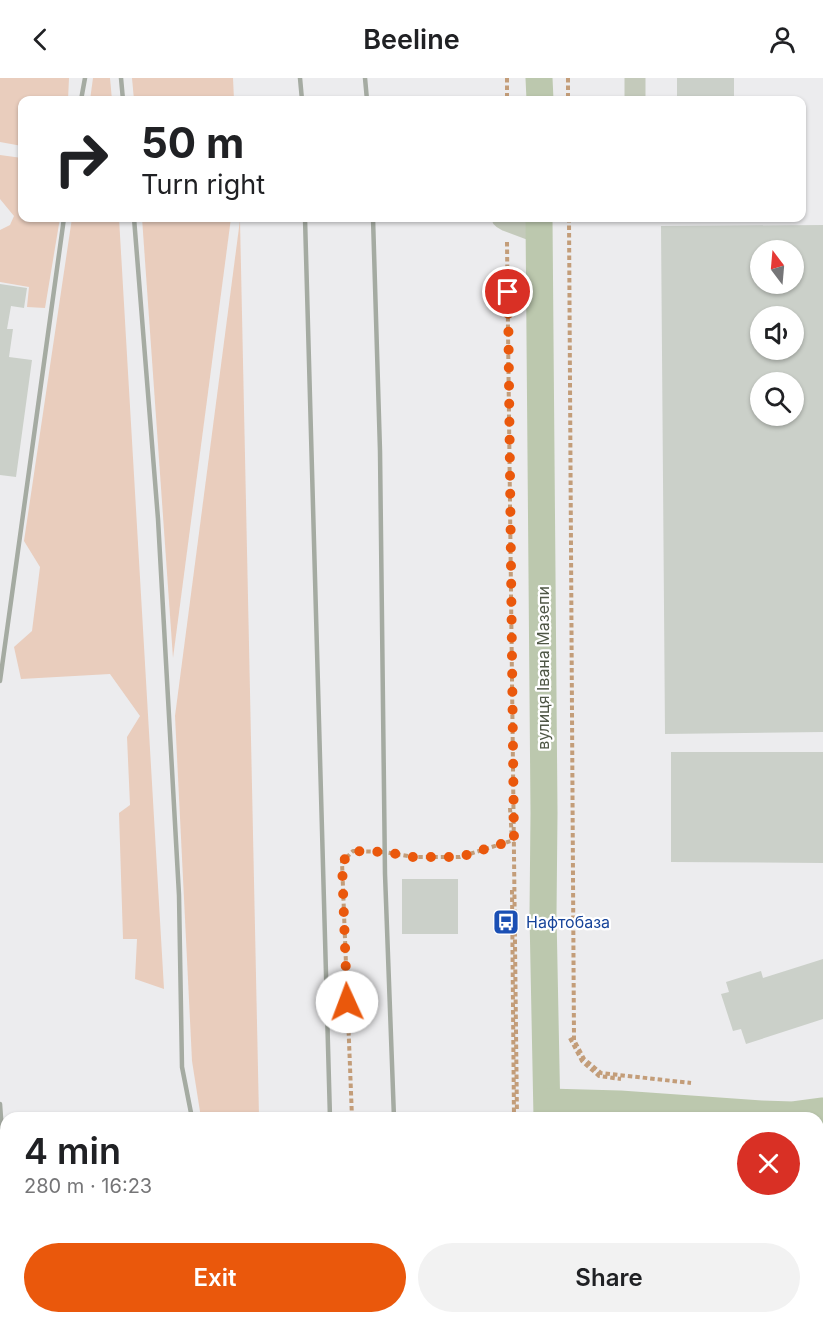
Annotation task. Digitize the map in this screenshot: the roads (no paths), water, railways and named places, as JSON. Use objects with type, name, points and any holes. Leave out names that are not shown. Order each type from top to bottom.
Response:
[{"type":"main road","points":[[539,78],[540,96]]},
{"type":"main road","name":"вулиця Івана Мазепи","points":[[539,225],[543,915],[548,1110]]},
{"type":"main road","points":[[548,1110],[620,1104],[733,1112]]},
{"type":"street","points":[[635,78],[635,96]]},
{"type":"street","points":[[522,222],[539,225]]},
{"type":"railway","points":[[82,96],[85,78]]},
{"type":"railway","points":[[121,78],[123,96]]},
{"type":"railway","points":[[300,78],[302,96]]},
{"type":"railway","points":[[365,78],[367,96]]},
{"type":"railway","points":[[0,681],[63,222]]},
{"type":"railway","points":[[134,222],[158,519],[179,895],[182,1067],[191,1112]]},
{"type":"railway","points":[[305,222],[330,1112]]},
{"type":"railway","points":[[373,222],[380,451],[385,874],[394,1112]]},
{"type":"railway","points":[[0,1104],[1,1112]]},
{"type":"place","name":"Нафтобаза","points":[[506,922]]}]
